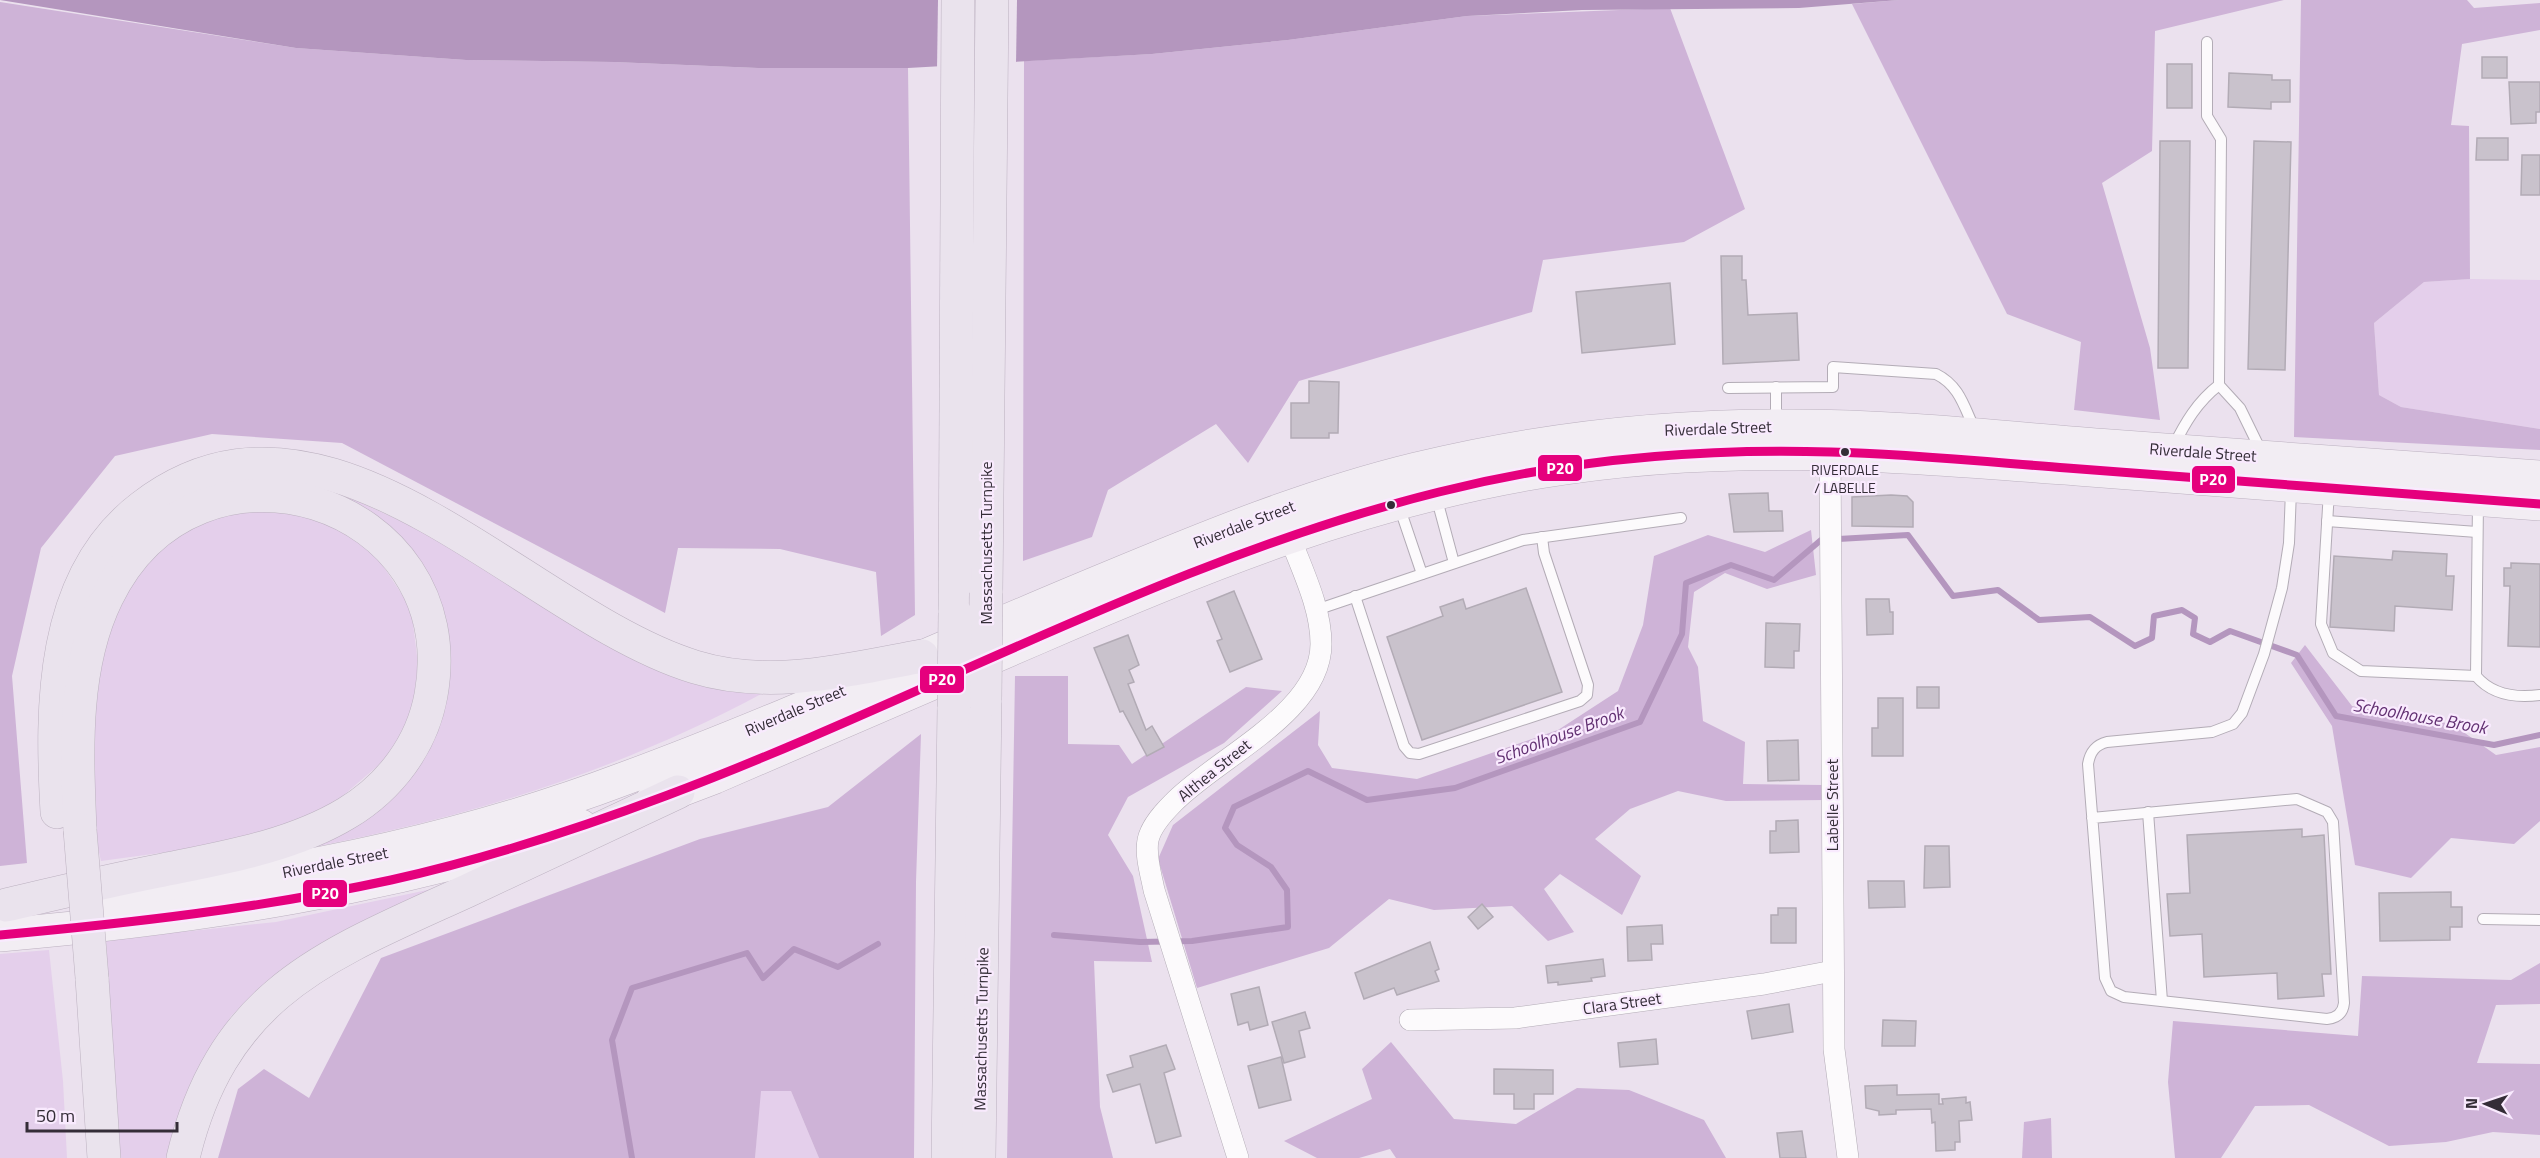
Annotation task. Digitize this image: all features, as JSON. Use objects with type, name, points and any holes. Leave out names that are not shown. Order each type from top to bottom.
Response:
[{"type":"highway","name":"Massachusetts Turnpike","points":[[948,1158],[955,613],[958,0]]},
{"type":"highway","name":"Massachusetts Turnpike","points":[[979,1158],[992,0]]},
{"type":"highway","points":[[104,1158],[81,978],[69,831],[54,741],[56,695],[70,618],[91,566],[119,527],[150,501],[197,475],[234,465],[272,463],[308,469],[335,476],[387,496],[427,516],[615,631],[654,651],[696,667],[742,677],[778,678],[838,672],[922,656]]},
{"type":"highway","points":[[2,915],[274,843],[324,825],[347,813],[376,793],[398,768],[416,742],[429,707],[434,674],[432,636],[423,602],[408,574],[387,547],[360,524],[323,506],[303,499],[264,494],[222,499],[199,506],[157,532],[121,571],[105,600],[94,632],[81,699],[78,769],[69,831]]},
{"type":"highway","points":[[183,1158],[201,1098],[223,1057],[263,1007],[296,978],[359,940],[678,792]]},
{"type":"highway","points":[[81,978],[84,1158]]},
{"type":"main road","name":"Riverdale Street","points":[[2,915],[231,908],[393,879],[544,838],[678,792],[1181,576],[1285,523],[1409,471],[1541,444],[1667,430],[1776,426],[1830,439],[2291,486],[2540,504]]},
{"type":"main road","name":"Riverdale Street","points":[[2,915],[262,876],[383,852],[459,833],[624,779],[1139,565],[1285,523],[1543,471],[1617,461],[1734,453],[1830,439],[1977,435],[2540,477]]},
{"type":"street","name":"Labelle Street","points":[[1830,439],[1833,971],[1836,1081],[1848,1158]]},
{"type":"street","name":"Althea Street","points":[[1238,1158],[1163,919],[1149,866],[1147,847],[1153,828],[1186,789],[1270,726],[1306,692],[1316,673],[1320,654],[1316,610],[1285,523]]},
{"type":"street","name":"Clara Street","points":[[1410,1020],[1515,1018],[1764,984],[1833,971]]},
{"type":"lane","points":[[2207,42],[2207,116],[2221,139],[2219,385],[2240,408],[2263,456]]},
{"type":"lane","points":[[1728,388],[1833,387],[1833,367],[1936,374],[1950,381],[1955,388],[1977,435]]},
{"type":"lane","points":[[2172,450],[2189,415],[2208,393],[2219,385]]},
{"type":"lane","points":[[1776,387],[1776,426]]},
{"type":"lane","points":[[2092,818],[2297,799],[2327,812],[2333,822],[2344,1003],[2339,1014],[2327,1018],[2162,1001],[2117,995],[2107,985],[2092,818],[2088,764],[2093,749],[2107,742],[2212,732],[2237,720],[2246,707],[2264,654],[2286,567],[2291,486]]},
{"type":"lane","points":[[2329,488],[2321,624],[2332,653],[2361,671],[2476,676]]},
{"type":"lane","points":[[1435,493],[1454,563]]},
{"type":"lane","points":[[2478,499],[2476,676],[2485,687],[2502,693],[2527,697],[2540,695]]},
{"type":"lane","points":[[1398,502],[1422,574]]},
{"type":"lane","points":[[1316,610],[1523,540],[1681,518]]},
{"type":"lane","points":[[2327,521],[2477,532]]},
{"type":"lane","points":[[1355,596],[1405,748],[1410,753],[1419,754],[1580,700],[1587,694],[1588,685],[1544,553],[1542,537]]},
{"type":"lane","points":[[2148,812],[2162,1001]]},
{"type":"lane","points":[[2483,919],[2540,920]]},
{"type":"shaded area","points":[[0,0],[1899,0],[1799,8],[1582,10],[1467,16],[1288,40],[1152,54],[908,68],[758,68],[614,62],[466,60],[296,48]]},
{"type":"shaded area","points":[[1899,0],[2284,0],[2155,31],[2152,151],[2102,183],[2150,348],[2160,420],[2074,410],[2081,342],[2007,314],[1852,4]]},
{"type":"shaded area","points":[[2301,0],[2467,0],[2474,8],[2540,3],[2540,30],[2462,44],[2451,125],[2469,126],[2470,279],[2424,282],[2374,323],[2379,395],[2401,407],[2540,429],[2540,450],[2294,437]]},
{"type":"shaded area","points":[[0,2],[296,48],[466,60],[614,62],[758,68],[908,68],[915,615],[881,636],[876,572],[780,549],[678,548],[665,613],[342,443],[212,434],[115,456],[41,548],[12,676],[27,863],[0,866]]},
{"type":"shaded area","points":[[1670,8],[1745,209],[1684,242],[1543,260],[1532,312],[1299,381],[1248,463],[1216,424],[1108,490],[1092,537],[1023,561],[1024,61],[1152,54],[1288,40],[1467,16]]},
{"type":"shaded area","points":[[2470,279],[2540,280],[2540,429],[2401,407],[2379,395],[2374,323],[2424,282]]},
{"type":"shaded area","points":[[325,486],[767,691],[649,748],[529,792],[405,827],[277,854],[422,762],[436,600],[324,492]]},
{"type":"shaded area","points":[[253,508],[319,514],[375,554],[411,608],[418,664],[412,713],[388,757],[331,806],[260,834],[175,851],[101,861],[90,814],[88,746],[108,626],[143,561],[191,523]]},
{"type":"shaded area","points":[[1811,530],[1816,575],[1767,589],[1725,573],[1694,592],[1688,647],[1698,667],[1703,721],[1745,742],[1743,784],[1822,785],[1824,800],[1726,801],[1678,791],[1630,809],[1595,839],[1641,876],[1622,915],[1560,874],[1544,889],[1574,932],[1548,941],[1512,906],[1434,910],[1389,899],[1329,948],[1197,988],[1158,859],[1173,825],[1320,711],[1318,745],[1332,768],[1417,779],[1558,730],[1618,691],[1643,625],[1654,556],[1708,535],[1765,552]]},
{"type":"shaded area","points":[[2305,645],[2352,706],[2452,724],[2496,755],[2540,747],[2540,821],[2514,844],[2451,838],[2411,878],[2355,865],[2332,726],[2291,663]]},
{"type":"shaded area","points":[[1015,676],[1068,676],[1068,744],[1119,745],[1132,764],[1246,687],[1282,691],[1224,743],[1128,797],[1108,835],[1133,876],[1152,962],[1094,961],[1100,1107],[1113,1158],[1007,1158]]},
{"type":"shaded area","points":[[921,734],[916,882],[914,1158],[819,1158],[791,1091],[761,1091],[755,1158],[218,1158],[238,1089],[264,1069],[309,1098],[381,958],[700,839],[828,807]]},
{"type":"shaded area","points":[[451,885],[333,940],[280,970],[231,1016],[194,1081],[171,1158],[116,1158],[106,936],[191,931],[276,922]]},
{"type":"shaded area","points":[[49,950],[63,1081],[67,1158],[0,1158],[0,954]]},
{"type":"shaded area","points":[[2540,963],[2540,1004],[2496,1005],[2477,1063],[2540,1064],[2540,1135],[2493,1132],[2446,1142],[2389,1146],[2309,1105],[2255,1106],[2221,1158],[2175,1158],[2168,1082],[2173,1021],[2358,1036],[2362,976],[2511,980]]},
{"type":"shaded area","points":[[1391,1042],[1454,1119],[1516,1124],[1577,1088],[1629,1090],[1704,1120],[1726,1158],[1396,1158],[1390,1149],[1359,1158],[1317,1158],[1284,1141],[1372,1099],[1362,1069]]},
{"type":"shaded area","points":[[760,1091],[791,1091],[819,1158],[755,1158]]},
{"type":"shaded area","points":[[2051,1118],[2052,1158],[2022,1158],[2024,1122]]},
{"type":"pier","points":[[938,0],[1017,0],[1016,65],[937,69]]},
{"type":"building","points":[[2482,57],[2507,57],[2507,78],[2482,78]]},
{"type":"building","points":[[2167,64],[2192,64],[2192,108],[2167,108]]},
{"type":"building","points":[[2229,73],[2272,75],[2272,80],[2290,80],[2290,102],[2271,102],[2271,109],[2228,107]]},
{"type":"building","points":[[2509,82],[2540,82],[2540,112],[2536,112],[2536,123],[2511,124]]},
{"type":"building","points":[[2477,138],[2508,138],[2508,160],[2476,160]]},
{"type":"building","points":[[2160,141],[2190,141],[2188,368],[2158,368]]},
{"type":"building","points":[[2254,141],[2291,142],[2285,370],[2248,369]]},
{"type":"building","points":[[2522,155],[2540,155],[2540,195],[2521,195]]},
{"type":"building","points":[[1721,256],[1742,256],[1742,280],[1746,280],[1748,315],[1797,313],[1799,360],[1723,364]]},
{"type":"building","points":[[1670,283],[1675,344],[1582,353],[1576,292]]},
{"type":"building","points":[[1309,381],[1339,382],[1338,433],[1329,433],[1329,438],[1291,438],[1291,403],[1309,403]]},
{"type":"building","points":[[1768,493],[1769,511],[1782,511],[1783,531],[1734,532],[1729,494]]},
{"type":"building","points":[[1907,496],[1913,502],[1913,527],[1852,526],[1852,497]]},
{"type":"building","points":[[2393,551],[2447,554],[2446,576],[2454,576],[2452,610],[2395,606],[2394,631],[2330,627],[2334,556],[2392,560]]},
{"type":"building","points":[[2511,563],[2540,564],[2540,647],[2508,646],[2510,586],[2504,586],[2504,568],[2511,568]]},
{"type":"building","points":[[1526,588],[1562,692],[1422,740],[1387,637],[1443,616],[1440,607],[1463,599],[1466,609]]},
{"type":"building","points":[[1234,591],[1262,659],[1230,672],[1217,641],[1222,639],[1207,602]]},
{"type":"building","points":[[1866,599],[1889,599],[1890,612],[1893,612],[1893,634],[1867,635]]},
{"type":"building","points":[[1766,623],[1800,624],[1799,651],[1794,651],[1794,668],[1765,667]]},
{"type":"building","points":[[1128,635],[1139,665],[1129,670],[1134,682],[1128,684],[1146,730],[1152,726],[1164,747],[1147,756],[1123,711],[1120,712],[1094,648]]},
{"type":"building","points":[[1917,687],[1939,687],[1939,708],[1917,708]]},
{"type":"building","points":[[1878,698],[1903,698],[1903,756],[1872,756],[1872,728],[1878,728]]},
{"type":"building","points":[[1798,740],[1799,780],[1768,781],[1767,741]]},
{"type":"building","points":[[1798,820],[1799,852],[1770,853],[1770,831],[1776,831],[1776,821]]},
{"type":"building","points":[[2302,829],[2302,837],[2324,835],[2331,974],[2322,974],[2324,996],[2278,999],[2277,973],[2204,977],[2202,934],[2170,936],[2167,894],[2190,893],[2187,835]]},
{"type":"building","points":[[1925,846],[1949,846],[1950,887],[1924,888]]},
{"type":"building","points":[[1868,881],[1904,881],[1905,907],[1869,908]]},
{"type":"building","points":[[2451,892],[2451,907],[2462,907],[2462,927],[2450,927],[2450,940],[2380,941],[2379,893]]},
{"type":"building","points":[[1482,904],[1493,917],[1478,929],[1468,917]]},
{"type":"building","points":[[1778,908],[1796,908],[1796,943],[1771,943],[1771,915],[1778,915]]},
{"type":"building","points":[[1662,925],[1663,944],[1651,944],[1652,960],[1628,961],[1627,927]]},
{"type":"building","points":[[1430,942],[1439,969],[1435,971],[1439,981],[1397,995],[1394,988],[1364,999],[1355,973]]},
{"type":"building","points":[[1603,959],[1605,976],[1591,978],[1592,981],[1558,985],[1558,982],[1548,983],[1546,966]]},
{"type":"building","points":[[1259,987],[1268,1025],[1250,1030],[1248,1022],[1238,1025],[1231,994]]},
{"type":"building","points":[[1789,1004],[1793,1032],[1752,1039],[1747,1011]]},
{"type":"building","points":[[1305,1012],[1310,1028],[1299,1031],[1305,1057],[1284,1063],[1272,1022]]},
{"type":"building","points":[[1883,1020],[1916,1021],[1915,1046],[1882,1046]]},
{"type":"building","points":[[1656,1039],[1658,1064],[1620,1067],[1618,1043]]},
{"type":"building","points":[[1166,1045],[1175,1069],[1164,1073],[1181,1136],[1156,1143],[1140,1084],[1113,1092],[1107,1075],[1133,1067],[1130,1056]]},
{"type":"building","points":[[1281,1057],[1291,1100],[1259,1108],[1248,1066]]},
{"type":"building","points":[[1494,1069],[1553,1070],[1553,1094],[1534,1094],[1534,1109],[1514,1109],[1514,1094],[1494,1094]]},
{"type":"building","points":[[1897,1085],[1897,1095],[1939,1094],[1939,1104],[1943,1104],[1942,1099],[1966,1097],[1966,1103],[1970,1102],[1972,1120],[1959,1121],[1960,1142],[1955,1142],[1955,1150],[1936,1151],[1935,1122],[1932,1123],[1931,1109],[1896,1110],[1896,1114],[1879,1115],[1879,1111],[1866,1108],[1865,1086]]},
{"type":"building","points":[[1802,1131],[1806,1158],[1780,1158],[1777,1133]]},
{"type":"waterway","name":"Schoolhouse Brook","points":[[1054,935],[1140,942],[1192,941],[1288,927],[1287,890],[1271,867],[1237,845],[1225,828],[1234,807],[1308,771],[1367,800],[1455,788],[1640,722],[1682,634],[1686,583],[1731,565],[1774,580],[1821,540],[1908,535],[1953,596],[1998,590],[2039,620],[2090,617],[2135,646],[2152,638],[2154,616],[2182,610],[2195,618],[2193,634],[2210,642],[2230,631],[2297,655],[2336,716],[2494,745],[2540,735]]},
{"type":"waterway","name":"Schoolhouse Brook","points":[[632,1158],[612,1040],[632,988],[747,953],[763,978],[794,949],[838,967],[878,944]]},
{"type":"transit line","name":"P20","points":[[0,935],[147,920],[294,899],[426,872],[531,842],[634,808],[764,757],[1049,632],[1241,554],[1339,520],[1439,492],[1535,472],[1584,464],[1683,454],[1831,452],[1949,458],[2540,504]]},
{"type":"place","name":"RIVERDALE / LABELLE","points":[[1845,452]]}]
